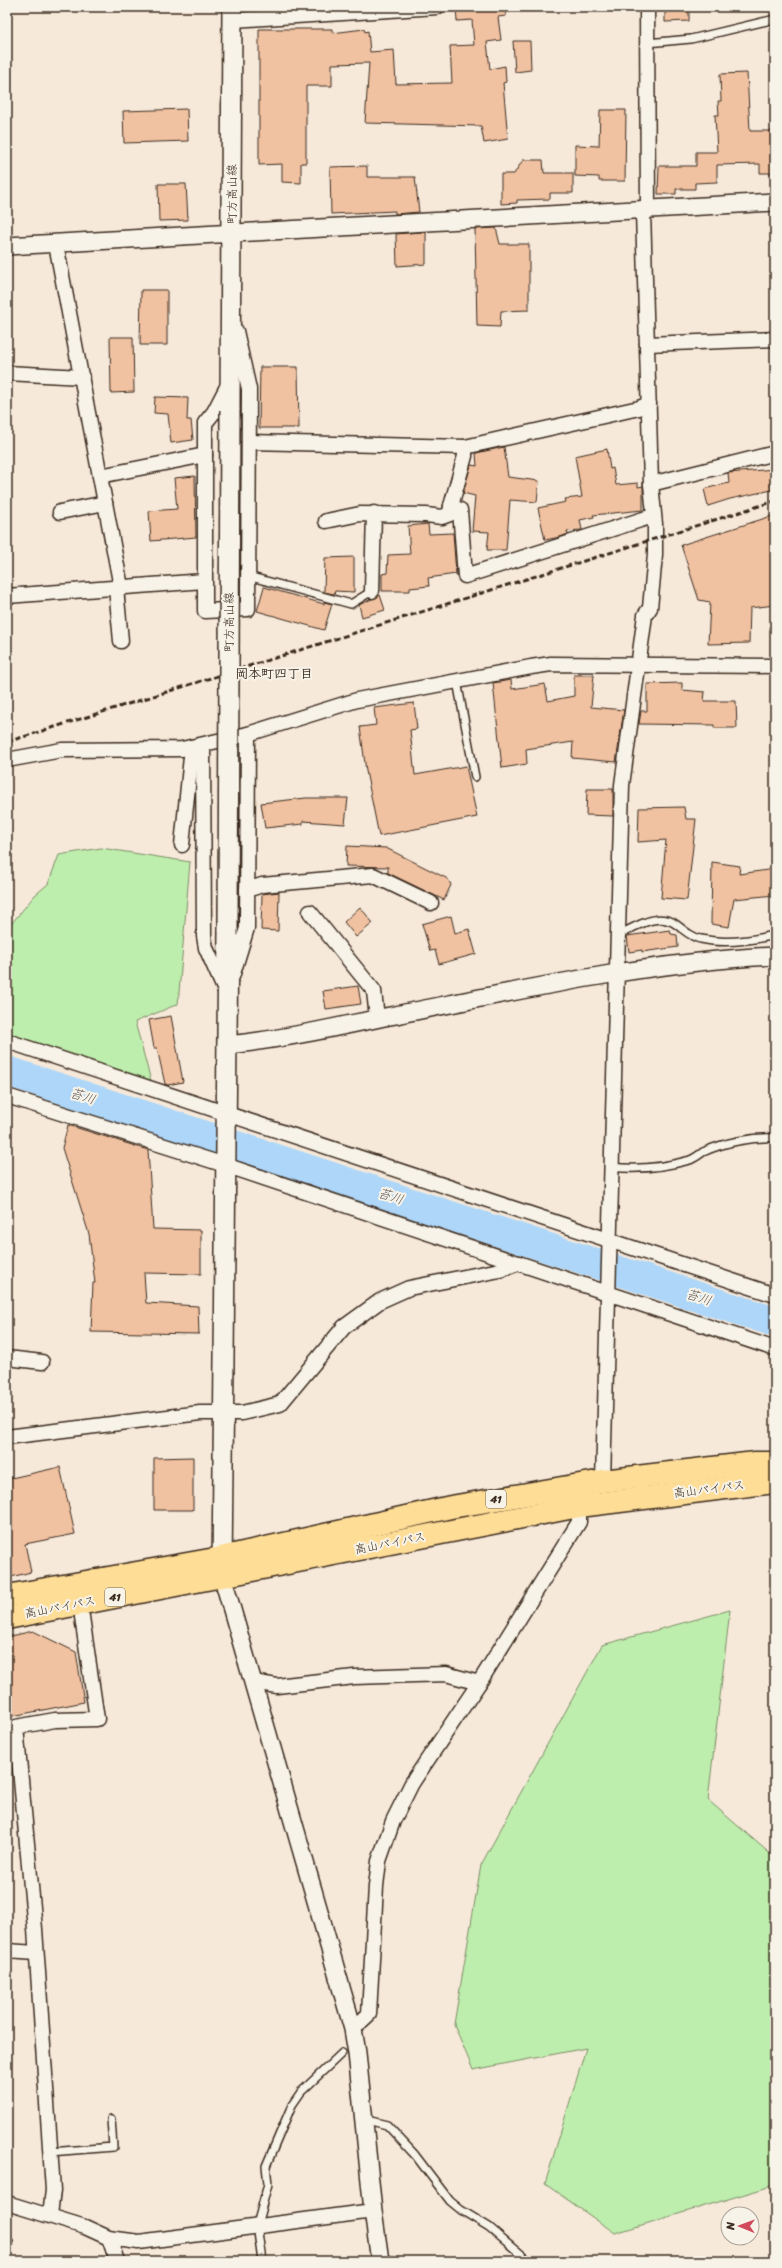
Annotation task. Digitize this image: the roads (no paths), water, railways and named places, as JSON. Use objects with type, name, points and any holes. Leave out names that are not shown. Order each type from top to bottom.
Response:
[{"type":"highway","name":"高山バイパス","points":[[7,1618],[221,1566],[451,1507],[603,1481],[755,1463],[775,1463]]},
{"type":"highway","name":"高山バイパス","points":[[7,1596],[221,1566],[579,1506],[775,1482]]},
{"type":"main road","name":"町方高山線","points":[[225,1116],[228,929],[232,13]]},
{"type":"main road","points":[[221,1566],[225,1116]]},
{"type":"street","points":[[232,13],[437,7]]},
{"type":"street","points":[[603,1481],[611,1167],[620,934],[622,785],[636,681],[640,665],[645,615],[650,608],[654,579],[655,524],[651,484],[647,344],[647,7]]},
{"type":"street","points":[[7,246],[646,211],[775,202]]},
{"type":"street","points":[[56,244],[105,503],[118,588],[121,641]]},
{"type":"street","points":[[230,380],[214,412],[205,422],[205,611],[248,609],[249,388],[231,311]]},
{"type":"street","points":[[647,344],[775,339]]},
{"type":"street","points":[[7,374],[82,377]]},
{"type":"street","points":[[249,442],[465,447],[639,408],[649,404]]},
{"type":"street","points":[[326,521],[360,514],[374,513],[426,515],[442,518],[450,514],[465,456],[465,447]]},
{"type":"street","points":[[651,484],[775,453]]},
{"type":"street","points":[[100,476],[205,455]]},
{"type":"street","points":[[60,512],[105,503]]},
{"type":"street","points":[[451,506],[460,510],[466,576],[653,516]]},
{"type":"street","points":[[372,591],[374,513]]},
{"type":"street","points":[[7,596],[204,581]]},
{"type":"street","points":[[7,760],[62,750],[165,750],[197,746],[248,734],[357,700],[551,664],[775,666]]},
{"type":"street","points":[[226,996],[247,928],[248,734]]},
{"type":"street","points":[[182,845],[197,746]]},
{"type":"street","points":[[197,746],[204,936],[206,948],[226,996]]},
{"type":"street","points":[[247,890],[262,885],[373,875],[431,903]]},
{"type":"street","points":[[310,912],[374,991],[377,1018]]},
{"type":"street","points":[[226,1045],[263,1042],[377,1018],[618,973],[727,958],[775,956]]},
{"type":"street","points":[[7,1041],[225,1116],[609,1243],[775,1295]]},
{"type":"street","points":[[7,1096],[225,1164],[518,1263],[608,1291],[775,1349]]},
{"type":"street","points":[[7,1437],[200,1413],[242,1413],[280,1404],[344,1327],[385,1299],[408,1288],[500,1270],[518,1263]]},
{"type":"street","points":[[7,1358],[42,1362]]},
{"type":"street","points":[[353,2029],[369,2014],[376,1886],[379,1861],[393,1821],[412,1783],[479,1683],[579,1522],[579,1506]]},
{"type":"street","points":[[221,1566],[353,2029],[358,2053],[363,2119],[373,2211],[385,2260]]},
{"type":"street","points":[[50,2215],[53,2190],[36,1953],[12,1727],[55,1720],[97,1719],[82,1617]]},
{"type":"street","points":[[253,1682],[277,1686],[354,1677],[446,1674],[479,1683]]},
{"type":"street","points":[[7,1952],[36,1953]]},
{"type":"street","points":[[7,2203],[85,2227],[109,2238],[139,2242],[373,2211]]},
{"type":"street","points":[[109,2238],[117,2261]]},
{"type":"lane","points":[[647,43],[691,39],[775,18]]},
{"type":"lane","points":[[248,576],[351,604],[372,591]]},
{"type":"lane","points":[[457,681],[474,777]]},
{"type":"lane","points":[[620,934],[648,921],[665,919],[701,939],[747,939],[775,935]]},
{"type":"lane","points":[[611,1167],[630,1168],[677,1163],[692,1159],[715,1148],[750,1139],[775,1138]]},
{"type":"lane","points":[[262,2261],[257,2226],[268,2184],[266,2166],[292,2105],[301,2092],[342,2053]]},
{"type":"lane","points":[[363,2119],[387,2125],[415,2155],[450,2201],[489,2227],[529,2261]]},
{"type":"lane","points":[[50,2152],[113,2146],[111,2120]]},
{"type":"waterway","name":"苔川","points":[[7,1071],[775,1322]]},
{"type":"railway","points":[[7,742],[775,501]]},
{"type":"district","name":"岡本町四丁目","points":[[274,673]]}]
